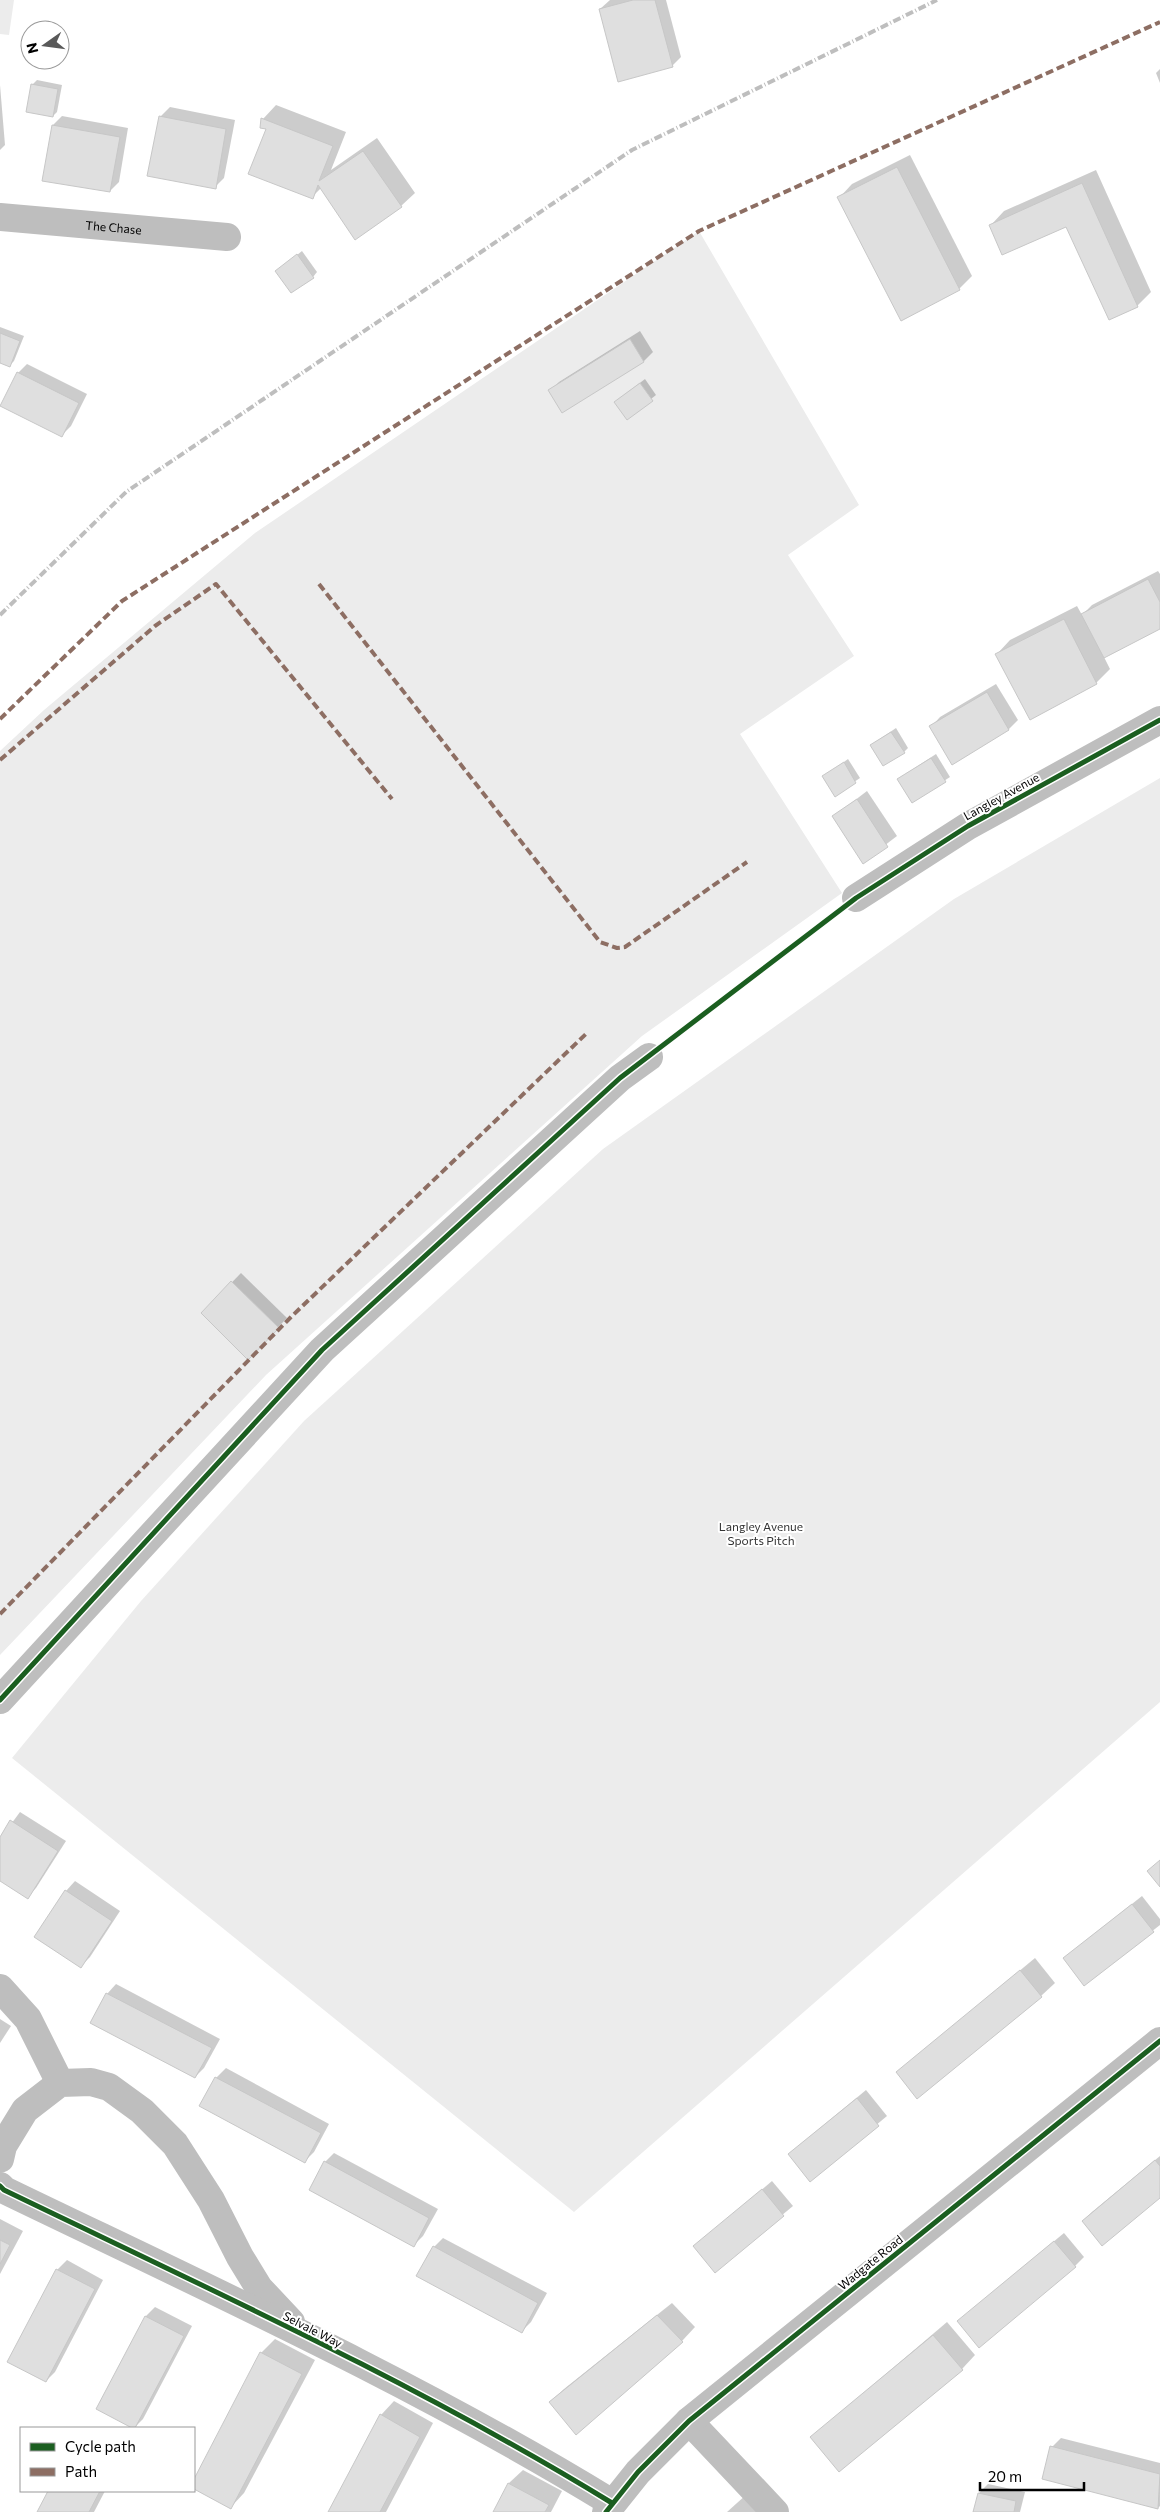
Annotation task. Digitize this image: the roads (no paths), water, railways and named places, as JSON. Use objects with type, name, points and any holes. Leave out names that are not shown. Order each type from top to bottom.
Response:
[{"type":"street","name":"The Chase","points":[[0,217],[227,237]]},
{"type":"street","name":"Langley Avenue","points":[[856,898],[968,826],[1160,720]]},
{"type":"street","points":[[0,1700],[322,1350],[620,1078],[649,1057]]},
{"type":"street","points":[[0,1988],[28,2019],[60,2083],[25,2110],[3,2146],[0,2159]]},
{"type":"street","name":"Wadgate Road","points":[[609,2507],[689,2421],[1160,2041]]},
{"type":"street","name":"Selvale Way","points":[[60,2083],[91,2082],[109,2087],[127,2098],[158,2125],[175,2144],[201,2183],[259,2288],[291,2321],[314,2340]]},
{"type":"street","name":"Selvale Way","points":[[0,2186],[4,2190],[314,2340],[544,2462],[609,2507]]},
{"type":"street","points":[[689,2421],[775,2512]]},
{"type":"railway","points":[[0,615],[126,492],[632,150],[937,0]]},
{"type":"park label","name":"Langley Avenue Sports Pitch","points":[[761,1533]]}]
